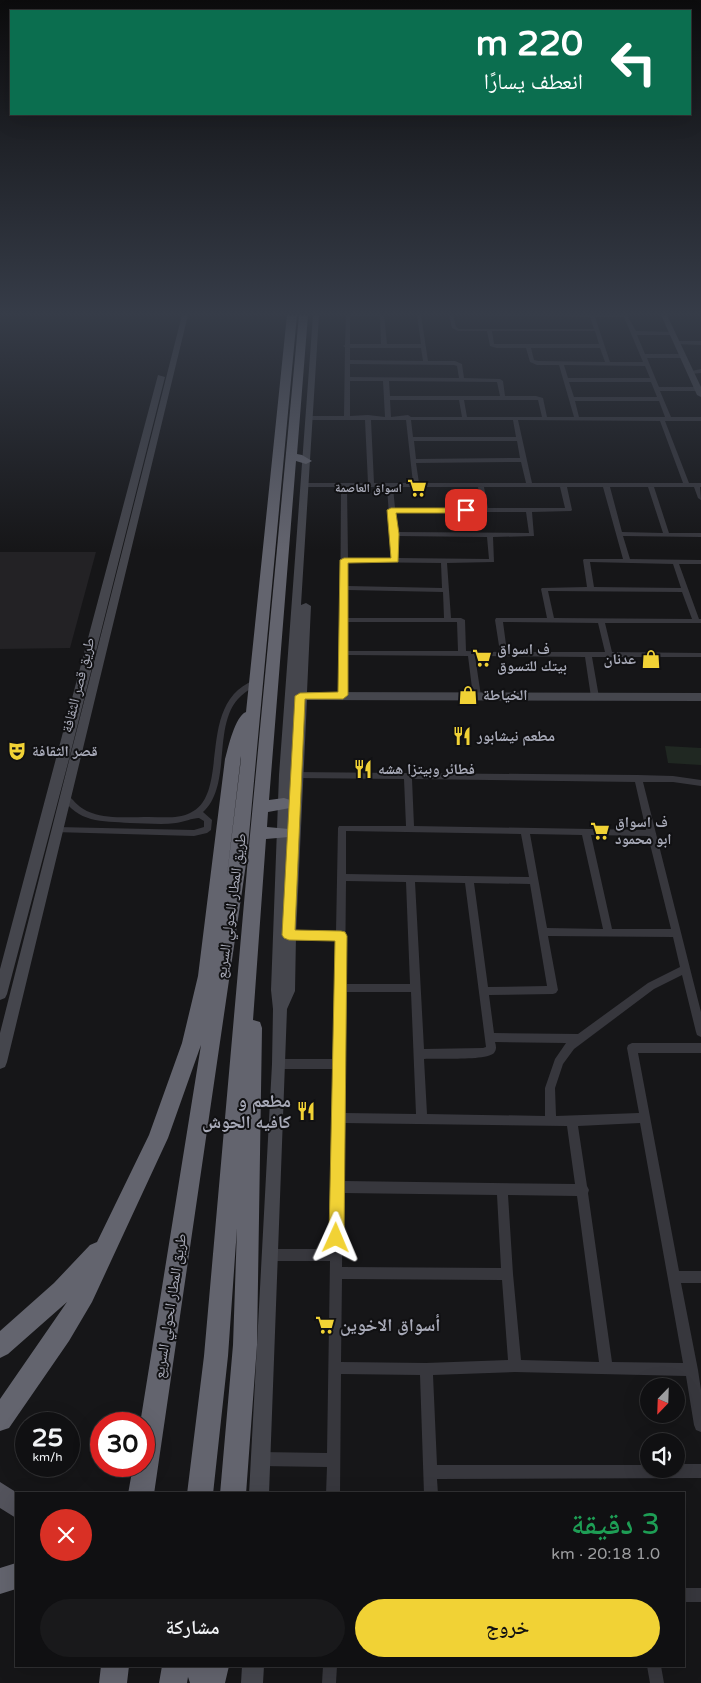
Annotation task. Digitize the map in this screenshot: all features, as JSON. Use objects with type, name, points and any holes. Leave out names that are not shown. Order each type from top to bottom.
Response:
[{"type":"highway","name":"طريق المطار الحولي السريع","points":[[200,1492],[216,1356],[258,835],[272,584],[286,394]]},
{"type":"highway","name":"طريق المطار الحولي السريع","points":[[272,584],[299,454],[301,394]]},
{"type":"highway","name":"طريق المطار الحولي السريع","points":[[141,1492],[239,857],[255,683],[271,603]]},
{"type":"highway","points":[[0,1419],[61,1333],[96,1271],[112,1234],[147,1166],[185,1068],[195,1036],[207,976],[233,759],[241,730],[253,708]]},
{"type":"highway","points":[[260,803],[270,807],[284,804]]},
{"type":"highway","points":[[258,835],[270,832],[283,833]]},
{"type":"highway","points":[[233,1492],[245,1345],[255,959],[250,929]]},
{"type":"highway","points":[[0,1346],[93,1261],[112,1234]]},
{"type":"highway","points":[[0,1581],[15,1576]]},
{"type":"highway","points":[[113,1683],[115,1667]]},
{"type":"highway","points":[[211,1683],[215,1667]]},
{"type":"highway","points":[[180,1675],[204,1683]]},
{"type":"main road","points":[[0,1494],[15,1505]]},
{"type":"street","name":"طريق قصر الثقافة","points":[[0,1062],[66,796],[105,617],[158,394]]},
{"type":"street","name":"طريق قصر الثقافة","points":[[0,994],[105,617],[164,394]]},
{"type":"street","points":[[309,485],[299,454],[313,418],[314,394]]},
{"type":"street","points":[[280,1009],[288,991],[297,776],[296,696],[315,394]]},
{"type":"street","points":[[347,394],[347,418]]},
{"type":"street","points":[[387,394],[388,417]]},
{"type":"street","points":[[502,394],[503,398]]},
{"type":"street","points":[[570,394],[577,419]]},
{"type":"street","points":[[658,394],[669,419]]},
{"type":"street","points":[[387,398],[539,398],[545,419]]},
{"type":"street","points":[[461,398],[465,419]]},
{"type":"street","points":[[571,399],[660,399]]},
{"type":"street","points":[[368,417],[371,485]]},
{"type":"street","points":[[313,418],[701,419]]},
{"type":"street","points":[[408,418],[416,485]]},
{"type":"street","points":[[515,418],[529,485]]},
{"type":"street","points":[[662,419],[687,485]]},
{"type":"street","points":[[410,439],[519,439]]},
{"type":"street","points":[[414,460],[524,460]]},
{"type":"street","points":[[309,485],[687,485],[699,486],[701,498]]},
{"type":"street","points":[[343,695],[344,485]]},
{"type":"street","points":[[390,485],[395,560]]},
{"type":"street","points":[[481,485],[485,510]]},
{"type":"street","points":[[391,510],[568,510],[562,485]]},
{"type":"street","points":[[606,485],[627,561]]},
{"type":"street","points":[[650,485],[667,535]]},
{"type":"street","points":[[394,534],[532,535],[529,510]]},
{"type":"street","points":[[620,534],[701,535]]},
{"type":"street","points":[[344,560],[492,561],[490,535]]},
{"type":"street","points":[[591,589],[586,560],[701,562]]},
{"type":"street","points":[[444,561],[448,620]]},
{"type":"street","points":[[504,654],[499,620],[698,621],[675,561]]},
{"type":"street","points":[[344,588],[445,590]]},
{"type":"street","points":[[551,620],[544,589],[685,590]]},
{"type":"street","points":[[344,620],[461,620],[462,654]]},
{"type":"street","points":[[601,620],[609,654]]},
{"type":"street","points":[[342,654],[701,655]]},
{"type":"street","points":[[471,654],[477,696]]},
{"type":"street","points":[[588,654],[595,696]]},
{"type":"street","points":[[195,815],[210,800],[220,736],[231,702],[239,693],[255,683]]},
{"type":"street","points":[[296,696],[701,697]]},
{"type":"street","points":[[259,1492],[279,1064],[280,1009],[278,990],[285,775],[296,696]]},
{"type":"street","points":[[285,775],[638,778],[681,779],[701,783]]},
{"type":"street","points":[[408,776],[410,828]]},
{"type":"street","points":[[638,778],[650,833],[701,1032]]},
{"type":"street","points":[[57,830],[194,833],[208,828],[208,820],[201,815],[179,819],[99,819],[81,812],[72,805],[66,796]]},
{"type":"street","points":[[333,1492],[342,828],[650,833]]},
{"type":"street","points":[[485,991],[553,990],[525,830]]},
{"type":"street","points":[[586,832],[608,932]]},
{"type":"street","points":[[342,877],[534,881]]},
{"type":"street","points":[[410,878],[422,1119]]},
{"type":"street","points":[[419,1054],[485,1053],[491,1049],[485,991],[469,880]]},
{"type":"street","points":[[544,932],[676,933]]},
{"type":"street","points":[[289,935],[341,936]]},
{"type":"street","points":[[551,1120],[550,1088],[559,1062],[570,1046],[651,986],[685,969]]},
{"type":"street","points":[[340,988],[416,988]]},
{"type":"street","points":[[490,1037],[580,1039]]},
{"type":"street","points":[[701,1048],[632,1048],[701,1425]]},
{"type":"street","points":[[279,1064],[339,1064]]},
{"type":"street","points":[[338,1118],[572,1121],[645,1118]]},
{"type":"street","points":[[572,1121],[606,1367]]},
{"type":"street","points":[[337,1187],[583,1190]]},
{"type":"street","points":[[502,1188],[515,1366]]},
{"type":"street","points":[[270,1256],[336,1255]]},
{"type":"street","points":[[336,1273],[507,1274]]},
{"type":"street","points":[[675,1277],[701,1277]]},
{"type":"street","points":[[335,1368],[426,1369],[515,1366],[692,1370]]},
{"type":"street","points":[[426,1369],[431,1492]]},
{"type":"street","points":[[260,1459],[333,1460]]},
{"type":"street","points":[[430,1472],[701,1471]]},
{"type":"street","points":[[685,1596],[701,1595]]},
{"type":"street","points":[[252,1683],[253,1667]]},
{"type":"street","points":[[329,1683],[330,1667]]},
{"type":"street","points":[[654,1667],[657,1683]]},
{"type":"shaded area","points":[[0,552],[96,552],[70,648],[0,649]]},
{"type":"shaded area","points":[[665,746],[701,748],[701,765],[668,763]]},
{"type":"place","name":"اسواق العاصمة","points":[[417,488]]},
{"type":"place","name":"ف اسواق بيتك للتسوق","points":[[482,658]]},
{"type":"place","name":"عدنان","points":[[651,659]]},
{"type":"place","name":"الخياطة","points":[[468,695]]},
{"type":"place","name":"مطعم نيشابور","points":[[462,736]]},
{"type":"place","name":"قصر الثقافة","points":[[17,751]]},
{"type":"place","name":"فطائر وبيتزا هشه","points":[[363,769]]},
{"type":"place","name":"ف اسواق ابو محمود","points":[[600,831]]},
{"type":"place","name":"مطعم و كافيه الحوش","points":[[306,1111]]},
{"type":"place","name":"أسواق الاخوين","points":[[325,1325]]},
{"type":"route","points":[[336,1238],[341,936],[289,935],[300,696],[343,695],[344,560],[395,560],[391,510],[466,510]]}]
